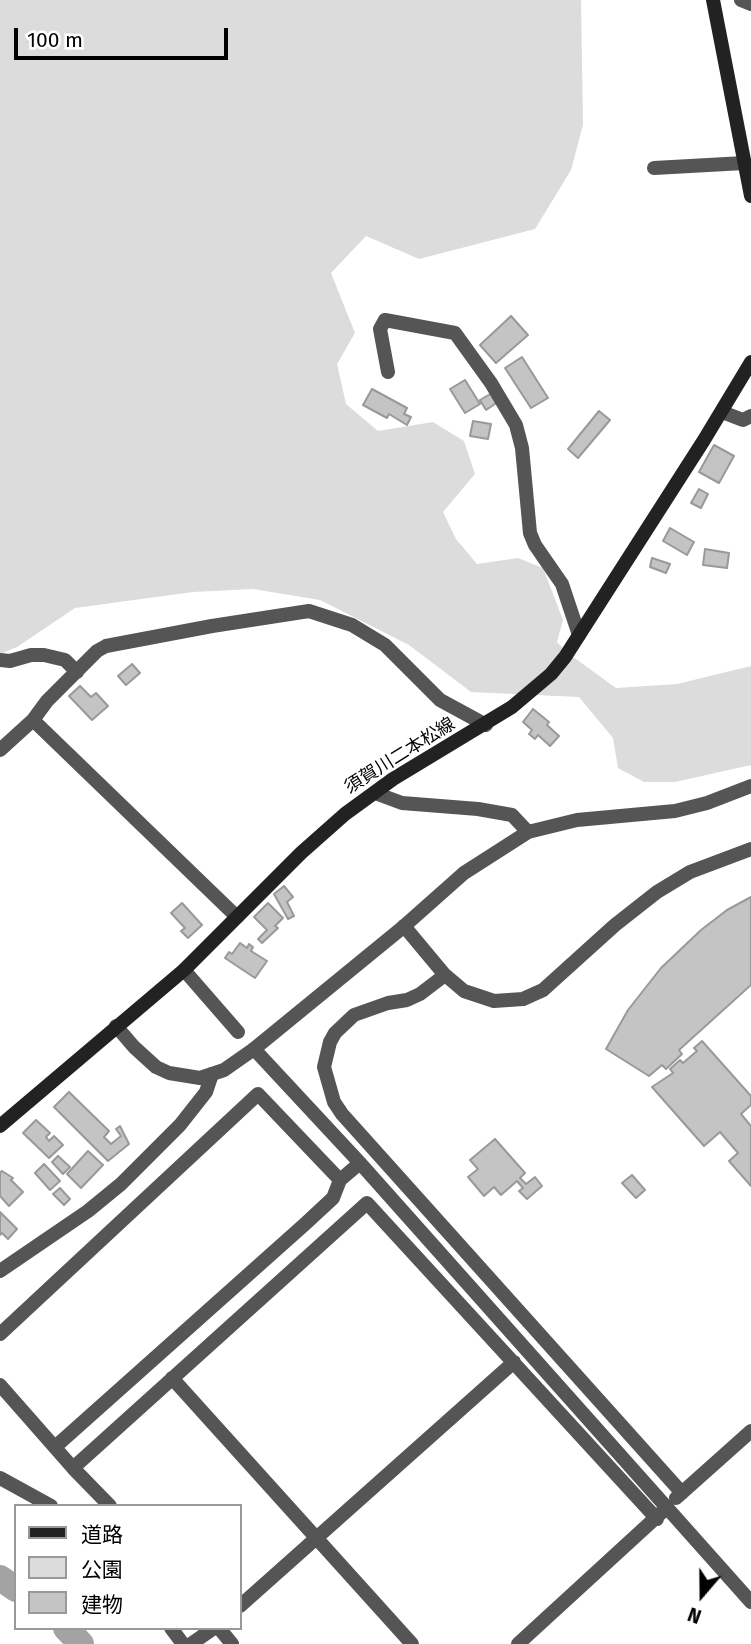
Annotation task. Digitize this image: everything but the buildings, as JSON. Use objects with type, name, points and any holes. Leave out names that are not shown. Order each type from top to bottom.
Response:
[{"type":"main road","points":[[713,0],[751,196]]},
{"type":"main road","name":"須賀川二本松線","points":[[0,1126],[184,970],[336,822],[393,779],[486,725],[551,674],[579,635],[722,412],[751,362]]},
{"type":"street","points":[[741,0],[751,4]]},
{"type":"street","points":[[654,168],[744,163]]},
{"type":"street","points":[[388,372],[380,329],[385,320],[455,333],[491,383],[516,425],[522,448],[530,533],[562,584],[579,635]]},
{"type":"street","points":[[722,412],[743,420],[751,416]]},
{"type":"street","points":[[0,750],[33,720],[47,701],[97,651],[115,643],[309,611],[352,625],[385,645],[440,700],[486,725]]},
{"type":"street","points":[[0,660],[10,661],[44,654],[65,660],[77,673]]},
{"type":"street","points":[[33,720],[237,917]]},
{"type":"street","points":[[116,1026],[156,1067],[190,1078],[224,1070],[254,1049],[404,926],[464,873],[528,832],[577,820],[675,811],[707,803],[751,786]]},
{"type":"street","points":[[375,793],[402,803],[478,809],[512,815],[528,832]]},
{"type":"street","points":[[404,926],[445,975],[464,991],[484,1000],[512,1001],[543,990],[615,925],[657,892],[691,872],[751,849]]},
{"type":"street","points":[[184,970],[238,1032]]},
{"type":"street","points":[[445,975],[420,994],[407,1000],[388,1003],[354,1015],[335,1033],[324,1067],[334,1102],[682,1493]]},
{"type":"street","points":[[254,1049],[360,1163],[662,1513]]},
{"type":"street","points":[[0,1271],[88,1211],[121,1184],[180,1125],[206,1092],[212,1074]]},
{"type":"street","points":[[0,1334],[258,1094],[340,1180]]},
{"type":"street","points":[[55,1447],[333,1198],[340,1180],[360,1163]]},
{"type":"street","points":[[73,1468],[367,1203],[514,1362],[751,1602]]},
{"type":"street","points":[[242,1604],[514,1362]]},
{"type":"street","points":[[172,1378],[412,1644]]},
{"type":"street","points":[[0,1385],[108,1504]]},
{"type":"street","points":[[518,1644],[751,1431]]},
{"type":"street","points":[[0,1478],[47,1504]]},
{"type":"street","points":[[191,1644],[214,1630]]},
{"type":"street","points":[[219,1630],[232,1644]]},
{"type":"green space","points":[[0,0],[581,0],[583,125],[571,170],[535,229],[419,259],[366,236],[331,273],[355,333],[337,364],[346,404],[378,431],[433,422],[464,441],[475,474],[443,512],[456,539],[477,564],[518,558],[543,568],[563,620],[557,642],[569,654],[616,688],[677,684],[751,666],[751,765],[675,782],[644,782],[618,768],[613,738],[579,697],[471,692],[409,645],[320,600],[253,589],[193,592],[75,608],[17,647],[0,654]]},
{"type":"waterway","points":[[0,1578],[14,1588]]},
{"type":"waterway","points":[[68,1630],[81,1644]]}]
